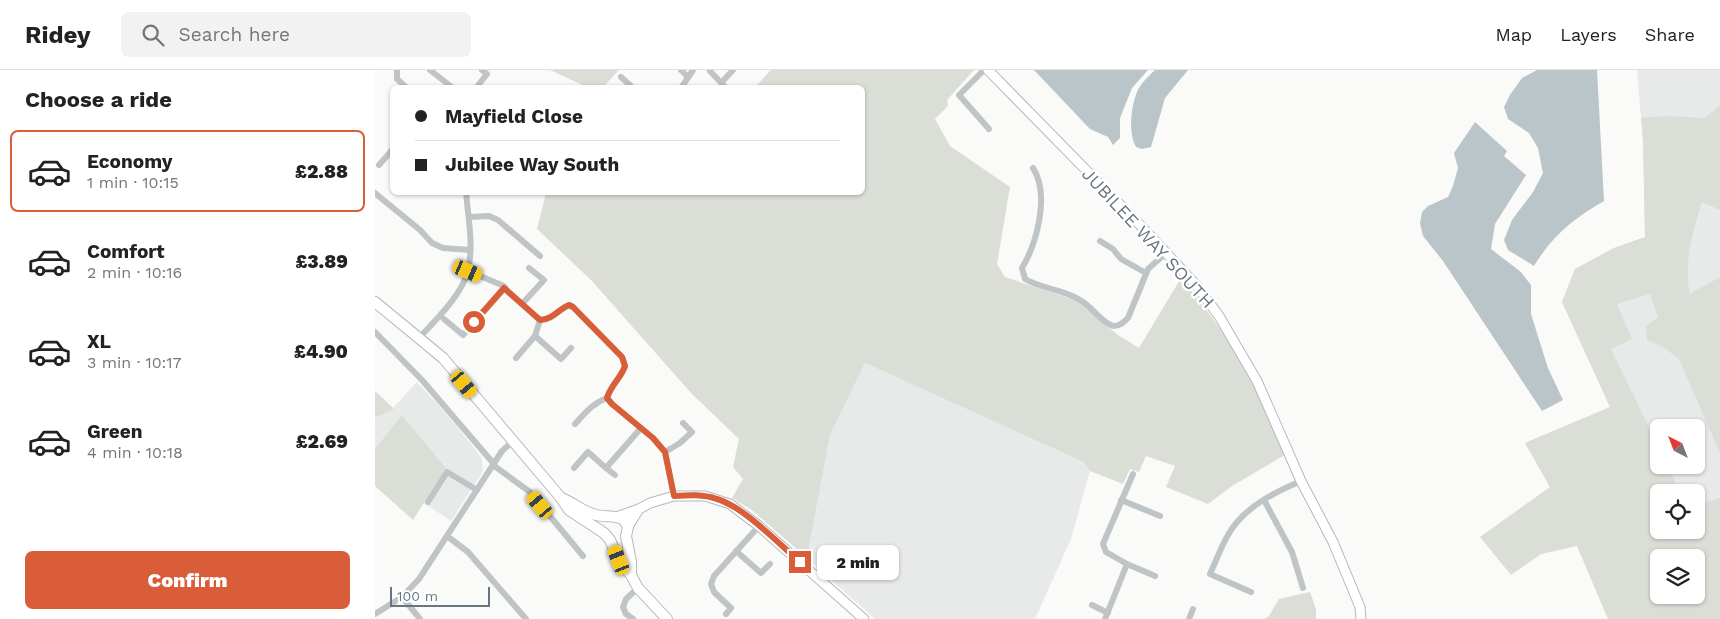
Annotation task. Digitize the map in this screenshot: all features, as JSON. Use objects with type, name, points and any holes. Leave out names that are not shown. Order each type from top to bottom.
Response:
[{"type":"main road","points":[[375,302],[443,358],[569,510],[607,536],[621,540],[627,532]]},
{"type":"main road","points":[[561,498],[592,514],[624,520],[631,562],[631,575]]},
{"type":"main road","points":[[614,517],[609,519],[604,526],[620,563],[631,575],[638,588],[667,619]]},
{"type":"street","points":[[397,70],[397,79],[404,85]]},
{"type":"street","points":[[430,70],[449,85]]},
{"type":"street","points":[[478,85],[487,74],[482,70]]},
{"type":"street","points":[[681,70],[689,77]]},
{"type":"street","points":[[683,85],[693,70]]},
{"type":"street","points":[[710,72],[724,85],[733,70]]},
{"type":"street","points":[[984,70],[959,95],[989,129]]},
{"type":"street","name":"JUBILEE WAY SOUTH","points":[[988,70],[1197,286],[1219,316],[1257,381],[1301,481],[1333,542],[1360,608],[1361,619]]},
{"type":"street","points":[[621,77],[630,85]]},
{"type":"street","points":[[379,165],[390,152]]},
{"type":"street","points":[[1033,168],[1040,183],[1039,220],[1035,242],[1022,268],[1025,279],[1064,292],[1081,300],[1109,324],[1115,326],[1128,318],[1146,273],[1166,253]]},
{"type":"street","points":[[375,193],[420,230],[432,243],[443,248],[470,250]]},
{"type":"street","points":[[418,339],[443,312],[457,292],[468,271],[470,250],[466,195]]},
{"type":"street","points":[[469,217],[489,216],[498,220],[541,256]]},
{"type":"street","points":[[1100,242],[1113,249],[1121,259],[1146,273]]},
{"type":"street","points":[[522,304],[543,280],[529,268]]},
{"type":"street","points":[[468,271],[504,286],[540,320],[548,320],[569,305],[622,357],[625,366],[623,372],[610,388],[607,398]]},
{"type":"street","points":[[444,319],[463,335],[504,288]]},
{"type":"street","points":[[516,358],[535,336],[540,320]]},
{"type":"street","points":[[375,332],[422,380],[494,465],[530,492],[583,556]]},
{"type":"street","points":[[535,336],[561,359],[571,348]]},
{"type":"street","points":[[575,424],[590,407],[598,401],[607,398]]},
{"type":"street","points":[[607,398],[665,452],[674,496]]},
{"type":"street","points":[[665,452],[680,443],[692,432],[683,423]]},
{"type":"street","points":[[607,468],[641,428]]},
{"type":"street","points":[[375,614],[402,597],[419,579],[504,449],[513,441]]},
{"type":"street","points":[[574,468],[588,452],[615,475]]},
{"type":"street","points":[[428,502],[447,472],[477,490]]},
{"type":"street","points":[[1133,474],[1103,544],[1106,552],[1127,564],[1155,576]]},
{"type":"street","points":[[1251,592],[1210,574],[1228,535],[1239,520],[1264,500],[1301,481]]},
{"type":"street","points":[[614,517],[639,509],[650,502],[689,494],[717,499],[730,504],[759,526],[864,619]]},
{"type":"street","points":[[1121,500],[1161,516]]},
{"type":"street","points":[[1264,500],[1292,552],[1303,588]]},
{"type":"street","points":[[627,532],[639,509]]},
{"type":"street","points":[[726,614],[731,608],[714,592],[711,584],[714,576],[759,526]]},
{"type":"street","points":[[447,536],[468,552],[526,619]]},
{"type":"street","points":[[736,551],[761,574],[770,564]]},
{"type":"street","points":[[1092,605],[1107,616],[1127,564]]},
{"type":"street","points":[[633,619],[626,614],[623,607],[626,599],[638,588]]},
{"type":"street","points":[[402,597],[420,619]]},
{"type":"street","points":[[1189,619],[1193,609]]},
{"type":"shaded area","points":[[550,70],[619,70],[605,85],[583,85]]},
{"type":"shaded area","points":[[771,70],[974,70],[947,100],[948,106],[935,119],[950,146],[1010,187],[997,264],[1005,277],[1077,301],[1118,335],[1139,348],[1181,278],[1202,303],[1239,358],[1259,395],[1285,455],[1232,486],[1208,504],[1166,487],[1175,466],[1146,456],[1139,472],[1130,469],[1123,484],[1090,471],[1084,463],[1077,459],[865,363],[830,435],[807,558],[752,510],[732,498],[743,479],[733,467],[739,439],[692,394],[591,280],[537,229],[546,195],[865,195],[865,85],[757,85]]},
{"type":"shaded area","points":[[1034,70],[1148,70],[1132,88],[1120,118],[1120,138],[1113,145],[1108,137],[1090,129]]},
{"type":"shaded area","points":[[1155,70],[1188,70],[1165,98],[1151,147],[1142,149],[1136,147],[1133,141],[1131,127],[1132,112],[1138,89]]},
{"type":"shaded area","points":[[1537,70],[1597,70],[1604,201],[1573,221],[1548,246],[1534,266],[1508,250],[1504,240],[1512,220],[1533,192],[1543,173],[1538,148],[1529,133],[1508,119],[1504,107],[1522,78]]},
{"type":"shaded area","points":[[1637,70],[1720,70],[1720,619],[1608,619],[1550,487],[1525,443],[1610,407],[1562,302],[1575,269],[1614,248],[1645,237],[1643,141]]},
{"type":"shaded area","points":[[1720,105],[1720,210],[1702,202],[1690,247],[1688,282],[1690,294],[1720,277],[1720,453],[1679,359],[1663,347],[1647,340],[1646,326],[1658,317],[1650,294],[1617,304],[1632,339],[1611,349],[1650,429],[1650,474],[1671,474],[1676,484],[1650,484],[1650,539],[1705,539],[1705,502],[1720,498],[1720,619],[1608,619],[1577,546],[1541,554],[1511,575],[1480,537],[1550,487],[1525,443],[1610,407],[1562,302],[1575,269],[1614,248],[1645,237],[1641,118],[1665,116],[1705,118]]},
{"type":"shaded area","points":[[1475,122],[1507,151],[1504,156],[1526,175],[1495,224],[1491,249],[1521,272],[1531,285],[1531,314],[1548,368],[1563,400],[1542,411],[1443,261],[1423,236],[1420,223],[1422,212],[1428,206],[1448,197],[1458,168],[1454,153]]},
{"type":"shaded area","points":[[865,363],[1077,459],[1084,463],[1090,471],[1071,539],[1035,619],[875,619],[807,558],[830,435]]},
{"type":"shaded area","points":[[417,382],[444,411],[482,458],[483,471],[451,521],[424,503],[446,468],[403,416],[375,449],[375,391],[393,408]]},
{"type":"shaded area","points":[[375,391],[394,409],[376,417]]},
{"type":"shaded area","points":[[402,415],[446,468],[413,520],[375,486],[375,449]]},
{"type":"shaded area","points":[[1310,592],[1316,609],[1316,619],[1264,619],[1269,616],[1279,599]]},
{"type":"route","points":[[474,322],[504,288],[540,320],[548,320],[569,305],[573,307],[625,362],[623,372],[610,388],[607,398],[653,438],[665,452],[674,496],[689,494],[705,496],[730,504],[759,526],[800,562]]}]
